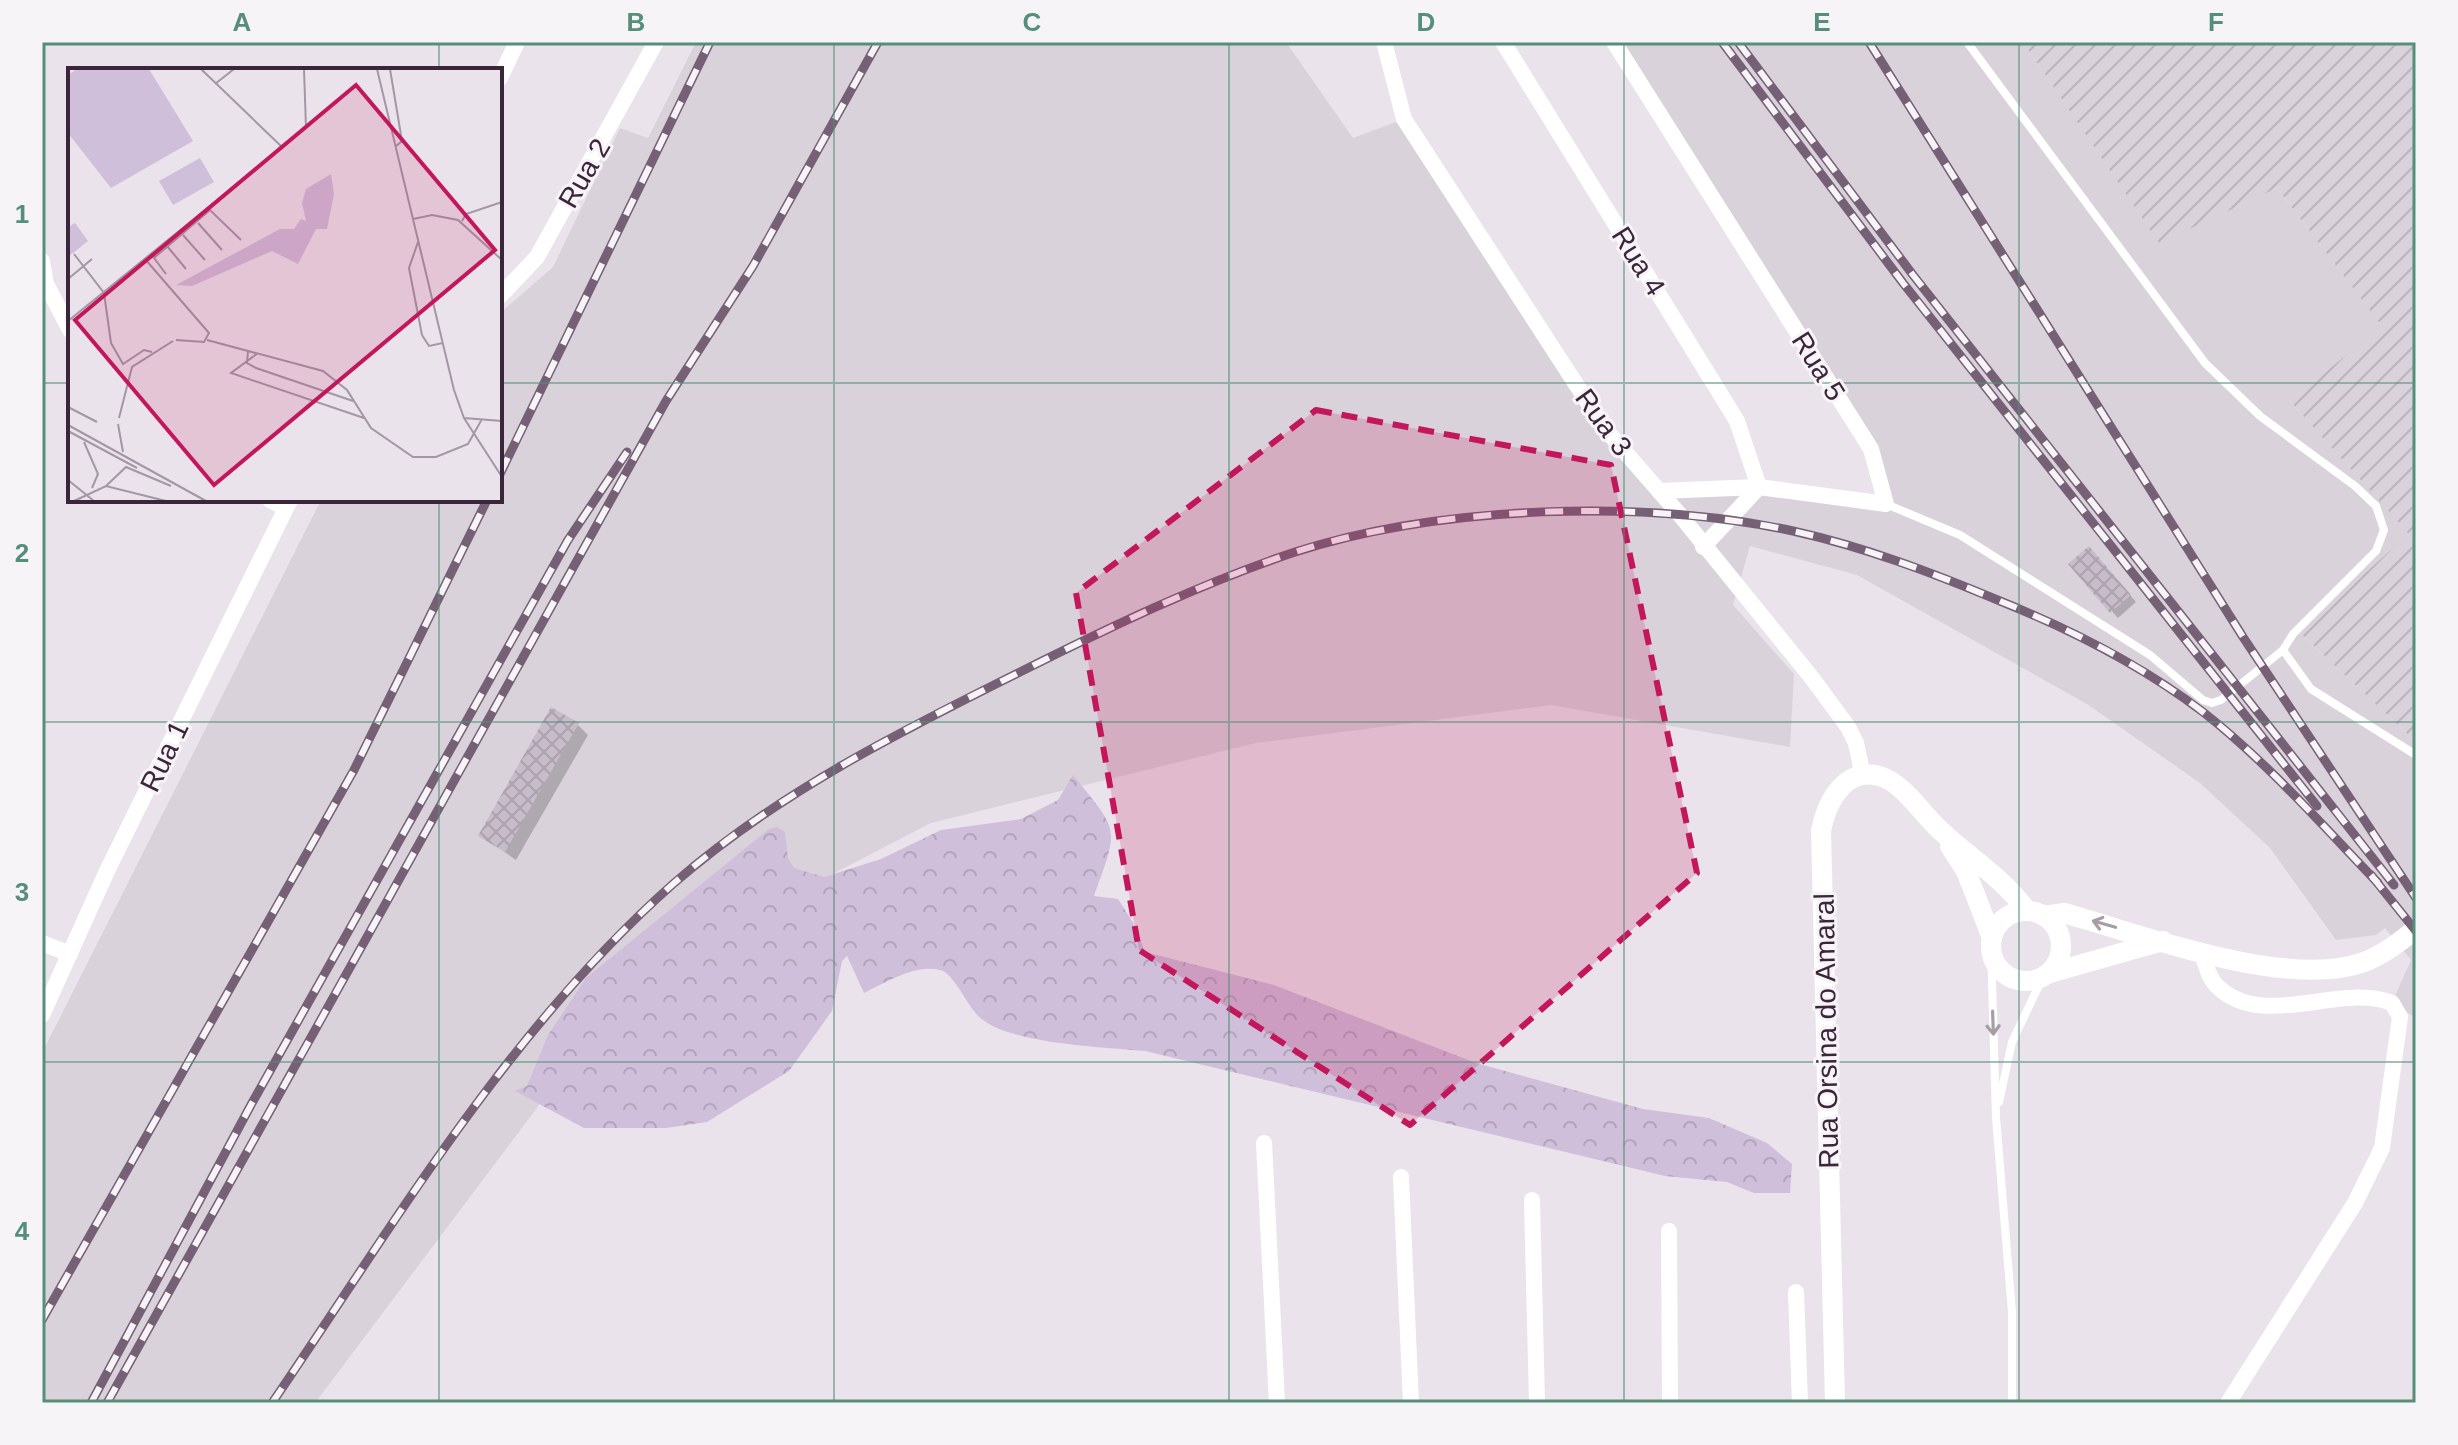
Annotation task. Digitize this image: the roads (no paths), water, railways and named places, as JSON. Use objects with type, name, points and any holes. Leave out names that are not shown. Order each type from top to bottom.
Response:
[{"type":"street","points":[[502,74],[517,42]]},
{"type":"street","name":"Rua 2","points":[[502,294],[537,257],[656,42]]},
{"type":"street","name":"Rua 3","points":[[1384,42],[1404,119],[1605,429],[1812,678],[1848,727],[1856,743],[1863,776]]},
{"type":"street","name":"Rua 4","points":[[1503,42],[1737,421],[1759,487]]},
{"type":"street","name":"Rua 5","points":[[1614,42],[1871,449],[1886,504]]},
{"type":"street","points":[[42,261],[44,285],[68,327]]},
{"type":"street","points":[[1659,491],[1759,487],[1886,504]]},
{"type":"street","points":[[1703,547],[1759,487]]},
{"type":"street","name":"Rua 1","points":[[42,1015],[282,503]]},
{"type":"street","points":[[1863,776],[1888,780],[2061,936],[2058,963],[2046,976]]},
{"type":"street","name":"Rua Orsina do Amaral","points":[[1835,1403],[1821,831],[1826,804],[1838,789],[1863,776]]},
{"type":"street","points":[[1939,829],[1966,871],[1998,968],[2007,976],[2018,981],[2046,976],[2163,941]]},
{"type":"street","points":[[1991,942],[2009,915],[2064,913],[2201,951],[2307,971],[2342,968],[2378,955],[2416,929]]},
{"type":"street","points":[[42,943],[70,954]]},
{"type":"street","points":[[2201,951],[2214,984],[2234,999],[2256,1005],[2376,996],[2392,1003],[2400,1017],[2382,1148],[2355,1203],[2228,1403]]},
{"type":"street","points":[[1264,1143],[1277,1403]]},
{"type":"street","points":[[1401,1177],[1411,1403]]},
{"type":"street","points":[[1532,1200],[1537,1403]]},
{"type":"street","points":[[1669,1231],[1670,1403]]},
{"type":"street","points":[[1796,1292],[1800,1403]]},
{"type":"lane","points":[[1886,504],[1960,535],[2150,655],[2203,700],[2221,700],[2283,650],[2293,634],[2376,551],[2384,530],[2376,506],[2355,486],[2260,416],[2205,363],[1967,42]]},
{"type":"lane","points":[[2283,650],[2311,689],[2416,755]]},
{"type":"lane","points":[[1991,942],[1996,1118],[2012,1312],[2012,1403]]},
{"type":"lane","points":[[1996,1118],[2012,1042],[2046,976]]},
{"type":"railway","points":[[502,470],[710,42]]},
{"type":"railway","points":[[107,1403],[666,401],[753,266],[878,42]]},
{"type":"railway","points":[[1722,42],[1903,283],[2317,806]]},
{"type":"railway","points":[[1738,42],[1913,275],[2394,885]]},
{"type":"railway","points":[[1869,42],[2243,637],[2416,898]]},
{"type":"railway","points":[[91,1403],[252,1103],[568,540],[627,452]]},
{"type":"railway","points":[[42,1320],[354,770],[486,502]]},
{"type":"railway","points":[[272,1403],[409,1198],[506,1065],[558,1001],[613,941],[713,851],[797,792],[841,766],[932,716],[1057,654],[1226,577],[1295,552],[1352,536],[1477,516],[1609,511],[1673,514],[1793,531],[1898,562],[2053,624],[2131,664],[2179,695],[2227,731],[2294,794],[2378,883]]},
{"type":"railway","points":[[2371,875],[2416,931]]}]
